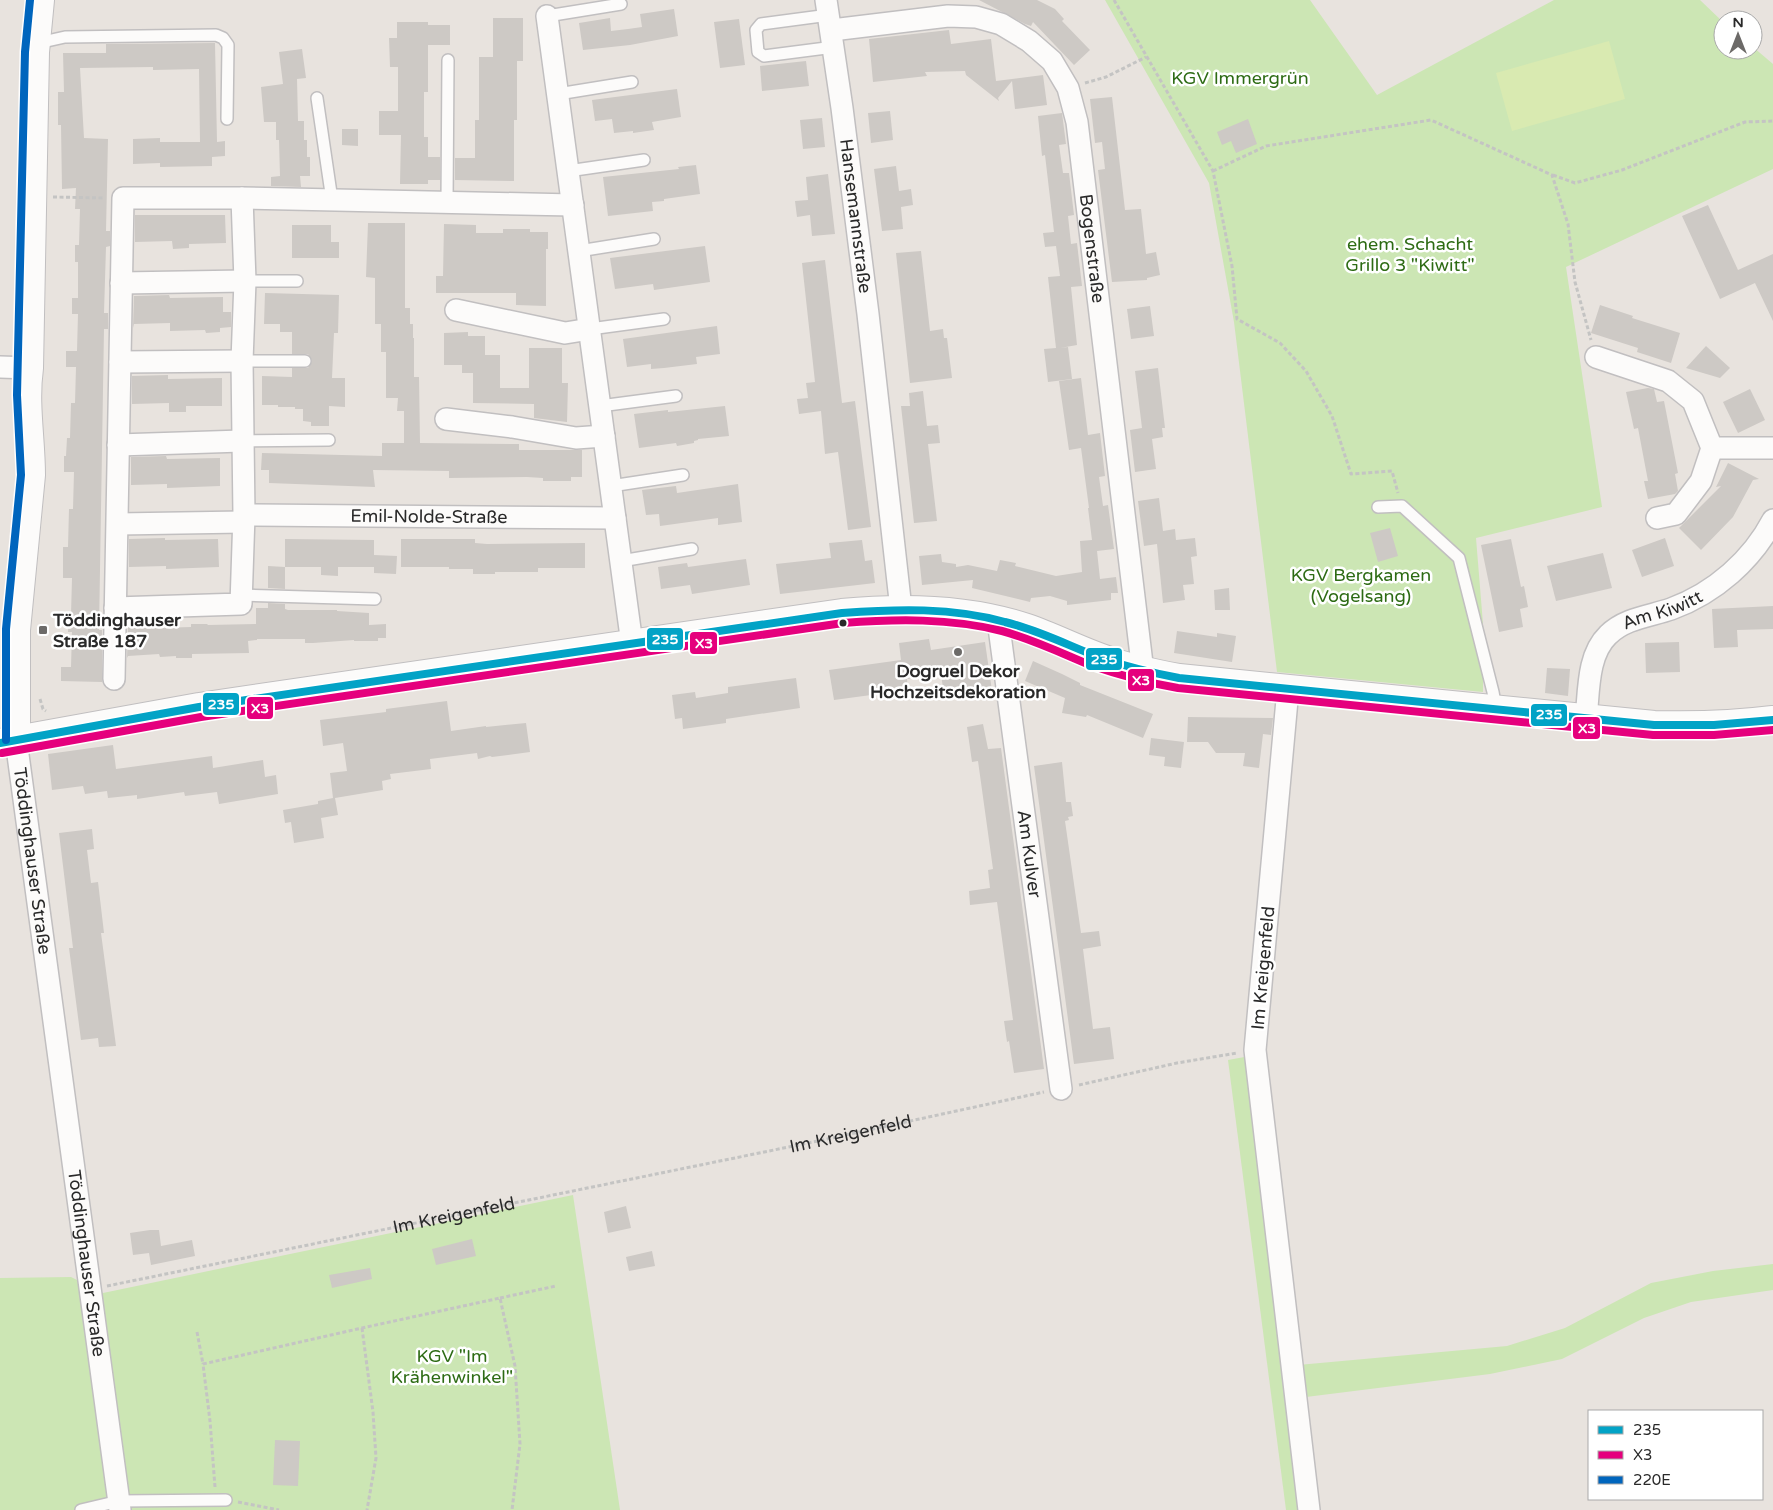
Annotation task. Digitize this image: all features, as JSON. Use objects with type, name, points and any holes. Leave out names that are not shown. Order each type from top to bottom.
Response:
[{"type":"street","name":"Töddinghauser Straße","points":[[40,0],[35,52],[29,368],[26,409],[31,457],[30,493],[20,576],[16,630],[15,694],[8,742],[91,1289],[120,1506]]},
{"type":"street","points":[[547,16],[632,644]]},
{"type":"street","name":"Bogenstraße","points":[[830,23],[948,16],[976,17],[1001,24],[1030,41],[1052,61],[1068,88],[1078,122],[1144,672]]},
{"type":"street","name":"Hansemannstraße","points":[[830,23],[868,314],[901,609]]},
{"type":"street","points":[[114,679],[123,198],[242,198],[573,204]]},
{"type":"street","points":[[115,608],[241,604],[243,518],[242,361],[245,281],[242,198]]},
{"type":"street","points":[[121,284],[245,281]]},
{"type":"street","points":[[456,310],[565,333],[590,329]]},
{"type":"street","points":[[1596,357],[1668,381],[1693,401],[1712,448],[1701,481],[1676,514],[1657,518]]},
{"type":"street","points":[[120,362],[242,361]]},
{"type":"street","points":[[0,367],[29,368]]},
{"type":"street","points":[[446,419],[512,427],[576,438],[604,436]]},
{"type":"street","points":[[118,445],[242,441]]},
{"type":"street","points":[[1712,448],[1773,448]]},
{"type":"street","name":"Emil-Nolde-Straße","points":[[118,524],[243,518],[615,518]]},
{"type":"street","name":"Am Kiwitt","points":[[1586,718],[1591,671],[1600,646],[1608,635],[1632,621],[1672,609],[1697,598],[1719,583],[1753,551],[1773,520]]},
{"type":"street","points":[[8,742],[199,707],[842,613],[901,609],[953,612],[998,620],[1027,628],[1112,662],[1144,672],[1179,678],[1654,725],[1697,726],[1773,720]]},
{"type":"street","name":"Am Kulver","points":[[998,620],[1061,1089]]},
{"type":"street","name":"Im Kreigenfeld","points":[[1255,1050],[1288,689]]},
{"type":"street","points":[[1255,1050],[1309,1510]]},
{"type":"lane","points":[[547,16],[620,4]]},
{"type":"lane","points":[[830,23],[764,56],[758,52],[756,30],[761,24],[830,23]]},
{"type":"lane","points":[[35,52],[47,41],[65,37],[216,35],[224,38],[228,44],[227,119]]},
{"type":"lane","points":[[447,202],[448,60]]},
{"type":"lane","points":[[558,94],[632,82]]},
{"type":"lane","points":[[317,98],[332,200]]},
{"type":"lane","points":[[568,171],[644,160]]},
{"type":"lane","points":[[579,251],[654,240]]},
{"type":"lane","points":[[245,281],[297,281]]},
{"type":"lane","points":[[590,329],[664,319]]},
{"type":"lane","points":[[242,361],[305,361]]},
{"type":"lane","points":[[600,406],[676,396]]},
{"type":"lane","points":[[242,441],[329,440]]},
{"type":"lane","points":[[611,486],[683,475]]},
{"type":"lane","points":[[1378,507],[1402,506],[1459,558],[1496,709]]},
{"type":"lane","points":[[621,561],[692,549]]},
{"type":"lane","points":[[241,595],[374,599]]},
{"type":"lane","points":[[81,1510],[221,1500]]},
{"type":"path","points":[[1114,0],[1213,171],[1232,266],[1237,319],[1280,343],[1306,371],[1332,416],[1352,474],[1392,471],[1402,506]]},
{"type":"path","points":[[1068,88],[1106,77],[1146,57]]},
{"type":"path","points":[[1213,171],[1266,146],[1431,120],[1552,175],[1575,183],[1622,170],[1746,122],[1773,121]]},
{"type":"path","points":[[1552,175],[1568,224],[1575,282],[1596,357]]},
{"type":"path","points":[[32,197],[123,198]]},
{"type":"path","points":[[15,694],[38,695],[43,709],[48,712]]},
{"type":"path","name":"Im Kreigenfeld","points":[[91,1289],[808,1143],[1176,1064],[1255,1050]]},
{"type":"path","points":[[203,1364],[556,1286]]},
{"type":"path","points":[[500,1298],[515,1366],[520,1444],[512,1510]]},
{"type":"path","points":[[362,1328],[373,1412],[376,1458],[367,1510]]},
{"type":"path","points":[[197,1332],[221,1500],[279,1510]]},
{"type":"green space","name":"ehem. Schacht Grillo 3 \"Kiwitt\"","points":[[1105,0],[1310,0],[1377,95],[1554,0],[1700,0],[1713,12],[1713,60],[1763,60],[1763,56],[1773,64],[1773,169],[1566,267],[1602,507],[1476,538],[1483,624],[1483,692],[1277,672],[1234,322],[1209,183]]},
{"type":"green space","points":[[1609,41],[1625,99],[1512,131],[1496,73]]},
{"type":"green space","points":[[1250,1056],[1304,1510],[1286,1510],[1228,1060]]},
{"type":"green space","name":"KGV \"Im Krähenwinkel\"","points":[[573,1195],[620,1510],[0,1510],[0,1278],[71,1277],[103,1293]]},
{"type":"green space","points":[[1773,1264],[1773,1290],[1691,1302],[1644,1318],[1562,1359],[1490,1374],[1306,1397],[1298,1365],[1507,1346],[1565,1328],[1651,1283],[1713,1271]]},
{"type":"building","points":[[979,0],[1037,0],[1055,9],[1064,19],[1062,21],[1090,50],[1074,65],[1033,22],[1031,26],[1025,24]]},
{"type":"building","points":[[674,9],[678,36],[630,45],[583,50],[579,23],[610,18],[611,31],[642,27],[640,14]]},
{"type":"building","points":[[493,18],[523,18],[523,61],[517,61],[517,120],[514,120],[514,181],[455,180],[455,158],[475,158],[475,120],[479,120],[479,57],[493,57]]},
{"type":"building","points":[[739,19],[745,65],[720,68],[714,22]]},
{"type":"building","points":[[397,22],[428,22],[428,25],[450,25],[450,45],[428,45],[428,92],[424,92],[424,137],[428,137],[428,157],[440,157],[440,180],[428,180],[428,184],[400,184],[401,135],[379,135],[379,111],[398,111],[398,67],[390,67],[389,38],[397,38]]},
{"type":"building","points":[[949,30],[951,44],[991,39],[996,81],[1043,75],[1047,105],[1015,109],[1012,81],[998,98],[999,101],[966,75],[965,71],[925,72],[927,76],[873,82],[869,39]]},
{"type":"building","points":[[215,43],[217,142],[225,141],[225,156],[212,157],[212,166],[160,167],[160,163],[133,164],[133,139],[160,138],[160,142],[200,142],[199,69],[153,70],[153,67],[80,68],[84,138],[108,139],[106,231],[110,231],[110,246],[106,247],[104,313],[108,313],[108,329],[104,329],[99,630],[102,630],[102,682],[61,681],[61,667],[71,667],[72,632],[68,632],[69,615],[71,615],[72,578],[63,578],[63,547],[68,547],[69,509],[73,509],[74,472],[64,472],[64,456],[66,456],[67,438],[70,438],[71,403],[75,403],[76,367],[66,367],[66,351],[77,351],[78,314],[72,314],[72,298],[78,298],[78,262],[75,262],[75,245],[79,245],[80,209],[75,209],[76,188],[62,189],[61,125],[58,125],[58,92],[64,92],[63,53],[106,53],[106,44]]},
{"type":"building","points":[[302,49],[306,78],[297,79],[298,121],[304,121],[304,140],[307,140],[307,157],[310,157],[310,176],[300,176],[301,187],[271,186],[271,177],[280,176],[279,140],[276,140],[276,122],[264,122],[261,87],[283,84],[279,52]]},
{"type":"building","points":[[806,61],[809,86],[762,91],[760,66]]},
{"type":"building","points":[[677,89],[681,117],[652,122],[654,130],[614,133],[612,119],[595,121],[592,100]]},
{"type":"building","points":[[1112,97],[1125,210],[1141,209],[1146,254],[1156,252],[1160,275],[1147,278],[1147,280],[1112,282],[1098,170],[1105,169],[1102,142],[1095,143],[1090,99]]},
{"type":"building","points":[[890,111],[893,140],[871,143],[868,113]]},
{"type":"building","points":[[1062,113],[1066,144],[1059,145],[1063,173],[1069,173],[1074,215],[1068,216],[1071,244],[1077,243],[1082,286],[1071,287],[1077,345],[1060,348],[1068,347],[1072,379],[1048,382],[1044,349],[1056,348],[1048,277],[1060,276],[1056,246],[1045,247],[1043,233],[1054,232],[1045,155],[1042,156],[1038,116]]},
{"type":"building","points":[[822,118],[825,147],[803,149],[800,120]]},
{"type":"building","points":[[1248,119],[1257,144],[1236,153],[1231,141],[1222,145],[1217,132]]},
{"type":"building","points":[[342,129],[358,129],[358,146],[342,145]]},
{"type":"building","points":[[696,165],[700,194],[652,202],[653,211],[608,216],[603,177],[679,169],[678,167]]},
{"type":"building","points":[[896,166],[899,191],[911,189],[913,205],[901,207],[903,229],[882,231],[874,169]]},
{"type":"building","points":[[828,174],[835,234],[812,236],[810,215],[797,217],[795,201],[808,200],[806,177]]},
{"type":"building","points":[[1708,205],[1738,270],[1773,254],[1773,321],[1755,283],[1720,299],[1682,216]]},
{"type":"building","points":[[135,215],[225,215],[226,243],[189,244],[189,248],[173,249],[172,241],[135,242]]},
{"type":"building","points":[[368,223],[405,223],[405,308],[410,308],[410,324],[413,324],[414,377],[419,377],[420,443],[519,444],[519,450],[582,450],[582,477],[571,477],[571,481],[543,481],[543,478],[527,477],[449,478],[449,471],[373,470],[375,487],[269,483],[269,470],[261,470],[262,453],[382,456],[382,443],[404,443],[404,411],[397,411],[398,398],[386,398],[386,352],[381,352],[381,324],[375,324],[375,278],[366,277]]},
{"type":"building","points":[[444,224],[476,225],[476,233],[503,233],[503,229],[530,229],[530,232],[548,232],[548,249],[546,249],[546,306],[516,305],[516,293],[436,293],[436,276],[443,276]]},
{"type":"building","points":[[292,225],[331,225],[331,242],[339,242],[339,258],[292,258]]},
{"type":"building","points":[[705,246],[710,282],[654,290],[653,284],[615,289],[610,258]]},
{"type":"building","points":[[921,251],[930,331],[943,329],[944,338],[947,338],[952,378],[910,383],[896,253]]},
{"type":"building","points":[[825,260],[842,403],[855,401],[871,527],[848,530],[838,452],[825,454],[821,411],[799,414],[797,399],[808,398],[806,383],[815,382],[802,263]]},
{"type":"building","points":[[265,293],[339,295],[338,333],[334,333],[332,378],[345,378],[345,407],[329,406],[329,426],[311,426],[311,422],[303,421],[303,409],[278,407],[278,405],[262,405],[262,376],[292,377],[292,368],[308,368],[312,361],[308,354],[292,354],[292,332],[280,332],[280,324],[264,324]]},
{"type":"building","points":[[169,295],[170,298],[223,297],[223,312],[231,312],[231,327],[220,328],[220,332],[206,333],[205,330],[170,331],[170,323],[134,324],[133,328],[134,296]]},
{"type":"building","points":[[1600,305],[1633,316],[1632,318],[1680,333],[1671,363],[1637,352],[1638,348],[1591,333]]},
{"type":"building","points":[[1150,306],[1154,336],[1131,339],[1127,309]]},
{"type":"building","points":[[717,326],[720,354],[696,357],[697,364],[651,369],[651,364],[627,367],[623,339]]},
{"type":"building","points":[[468,332],[468,336],[485,336],[485,355],[500,355],[500,388],[529,388],[529,348],[562,348],[562,383],[568,383],[567,422],[534,418],[534,404],[473,403],[473,373],[462,373],[462,365],[444,365],[444,333]]},
{"type":"building","points":[[1706,346],[1730,368],[1720,378],[1686,368]]},
{"type":"building","points":[[1158,368],[1165,428],[1162,428],[1163,437],[1152,439],[1156,469],[1135,472],[1130,430],[1142,428],[1135,371]]},
{"type":"building","points":[[168,375],[168,379],[222,378],[222,406],[186,406],[186,412],[169,412],[169,403],[132,404],[132,376]]},
{"type":"building","points":[[1081,378],[1088,435],[1100,433],[1105,476],[1099,477],[1103,506],[1108,505],[1114,549],[1097,551],[1100,579],[1116,577],[1118,593],[1111,593],[1111,600],[1067,605],[1067,601],[1050,596],[1031,598],[1030,602],[972,588],[973,580],[922,585],[919,556],[941,554],[942,562],[956,564],[956,567],[968,565],[997,571],[1000,560],[1016,563],[1015,566],[1056,576],[1082,572],[1080,541],[1092,540],[1089,508],[1081,448],[1069,450],[1059,381]]},
{"type":"building","points":[[1648,388],[1654,389],[1657,402],[1664,401],[1678,473],[1675,474],[1678,491],[1675,494],[1648,499],[1644,481],[1648,481],[1638,428],[1634,429],[1626,392]]},
{"type":"building","points":[[1750,389],[1765,420],[1738,433],[1723,402]]},
{"type":"building","points":[[923,391],[927,426],[938,425],[940,443],[928,444],[937,521],[914,523],[901,406],[910,406],[909,393]]},
{"type":"building","points":[[725,406],[729,436],[698,439],[694,443],[677,446],[676,443],[639,448],[634,414]]},
{"type":"building","points":[[166,456],[167,459],[220,458],[220,486],[167,488],[167,484],[131,485],[131,457]]},
{"type":"building","points":[[1728,463],[1759,479],[1753,480],[1733,517],[1701,550],[1679,528],[1721,486],[1716,487]]},
{"type":"building","points":[[738,484],[742,522],[718,525],[718,518],[660,526],[659,514],[646,515],[642,490],[676,486],[677,493]]},
{"type":"building","points":[[1159,498],[1163,531],[1175,529],[1176,540],[1195,538],[1197,556],[1191,557],[1194,584],[1183,585],[1185,600],[1163,603],[1157,544],[1144,546],[1138,501]]},
{"type":"building","points":[[1390,528],[1398,556],[1378,562],[1370,533]]},
{"type":"building","points":[[165,538],[165,540],[218,539],[219,567],[166,569],[166,566],[129,567],[129,539]]},
{"type":"building","points":[[1665,538],[1674,566],[1642,577],[1632,550]]},
{"type":"building","points":[[285,539],[374,540],[374,555],[397,556],[396,574],[374,573],[374,567],[338,567],[338,576],[321,575],[321,567],[285,567]]},
{"type":"building","points":[[401,539],[475,539],[475,543],[487,544],[585,543],[585,568],[538,568],[538,572],[473,574],[473,569],[401,567]]},
{"type":"building","points":[[1511,539],[1521,587],[1524,586],[1528,607],[1520,609],[1523,627],[1499,632],[1481,545]]},
{"type":"building","points":[[862,540],[865,561],[872,560],[875,583],[780,594],[776,564],[831,558],[829,543]]},
{"type":"building","points":[[1603,553],[1612,588],[1556,601],[1547,566]]},
{"type":"building","points":[[746,559],[750,585],[692,594],[690,585],[661,589],[658,567],[687,563],[688,567]]},
{"type":"building","points":[[268,566],[285,567],[285,589],[268,588]]},
{"type":"building","points":[[1229,588],[1230,610],[1215,610],[1214,590]]},
{"type":"building","points":[[268,603],[285,604],[285,609],[288,610],[337,610],[369,613],[369,625],[386,624],[386,638],[378,638],[378,641],[354,640],[313,643],[305,643],[305,639],[257,639],[248,641],[249,653],[192,654],[192,658],[160,657],[159,654],[128,656],[127,658],[128,625],[159,626],[159,628],[191,627],[191,624],[256,624],[256,608],[268,608]]},
{"type":"building","points":[[1773,606],[1773,629],[1737,630],[1738,647],[1714,648],[1712,609]]},
{"type":"building","points":[[1177,631],[1217,637],[1217,633],[1236,636],[1232,662],[1174,653]]},
{"type":"building","points":[[929,639],[931,650],[985,642],[992,691],[953,696],[953,694],[944,695],[941,674],[907,679],[908,690],[834,700],[829,670],[901,660],[899,643]]},
{"type":"building","points":[[1679,642],[1680,672],[1646,673],[1645,643]]},
{"type":"building","points":[[1033,661],[1080,683],[1080,685],[1153,714],[1143,738],[1087,715],[1086,717],[1062,713],[1065,698],[1025,681]]},
{"type":"building","points":[[1547,668],[1570,669],[1568,696],[1545,693]]},
{"type":"building","points":[[796,678],[800,708],[726,719],[726,723],[683,729],[682,718],[675,719],[672,695],[695,692],[696,698],[728,693],[728,687]]},
{"type":"building","points":[[447,701],[451,731],[526,723],[530,752],[478,759],[477,753],[430,759],[431,769],[390,774],[391,779],[382,781],[383,790],[335,798],[338,815],[321,818],[324,838],[294,843],[291,822],[285,823],[283,810],[318,804],[318,801],[333,798],[330,773],[347,771],[343,743],[323,746],[320,720],[386,712],[386,709]]},
{"type":"building","points":[[1188,717],[1273,718],[1271,735],[1263,734],[1259,768],[1243,766],[1245,753],[1216,753],[1208,742],[1187,742]]},
{"type":"building","points":[[983,724],[988,749],[1001,748],[1044,1069],[1014,1073],[1004,1021],[1013,1020],[997,902],[970,905],[969,891],[990,888],[988,870],[993,869],[978,761],[972,762],[967,727]]},
{"type":"building","points":[[1151,738],[1184,742],[1181,768],[1164,766],[1165,757],[1149,755]]},
{"type":"building","points":[[113,745],[116,769],[212,756],[213,768],[263,760],[265,777],[276,775],[278,794],[219,804],[217,792],[185,796],[184,792],[137,799],[137,795],[108,798],[107,791],[85,794],[83,786],[52,790],[48,754]]},
{"type":"building","points":[[1062,762],[1066,802],[1071,802],[1073,816],[1068,817],[1069,820],[1065,821],[1081,933],[1099,931],[1101,946],[1083,949],[1093,1029],[1110,1027],[1114,1059],[1074,1064],[1034,766]]},
{"type":"building","points":[[92,829],[94,849],[87,850],[91,883],[98,882],[104,933],[101,933],[116,1046],[99,1047],[98,1038],[81,1040],[69,948],[73,948],[59,833]]},
{"type":"building","points":[[626,1206],[631,1228],[608,1233],[604,1212]]},
{"type":"building","points":[[159,1230],[161,1246],[192,1240],[195,1256],[151,1265],[149,1253],[133,1255],[130,1233]]},
{"type":"building","points":[[472,1239],[476,1256],[436,1265],[432,1249]]},
{"type":"building","points":[[652,1251],[655,1266],[629,1271],[626,1257]]},
{"type":"building","points":[[370,1268],[372,1279],[332,1288],[329,1275]]},
{"type":"building","points":[[275,1440],[300,1441],[298,1486],[273,1485]]},
{"type":"transit line","name":"220E","points":[[6,740],[6,629],[21,475],[17,395],[25,52],[30,0]]},
{"type":"transit line","name":"235","points":[[0,743],[199,707],[842,613],[903,610],[965,614],[1018,625],[1111,661],[1140,670],[1179,678],[1654,725],[1714,725],[1773,720]]},
{"type":"transit line","name":"X3","points":[[2,753],[201,717],[843,623],[903,620],[963,624],[1002,631],[1035,642],[1101,669],[1178,688],[1653,735],[1714,735],[1773,730]]},
{"type":"place","name":"Töddinghauser Straße 187","points":[[43,630]]},
{"type":"place","name":"Dogruel Dekor Hochzeitsdekoration","points":[[958,652]]},
{"type":"park label","name":"KGV Immergrün","points":[[1240,78]]},
{"type":"park label","name":"KGV Bergkamen (Vogelsang)","points":[[1361,585]]}]
